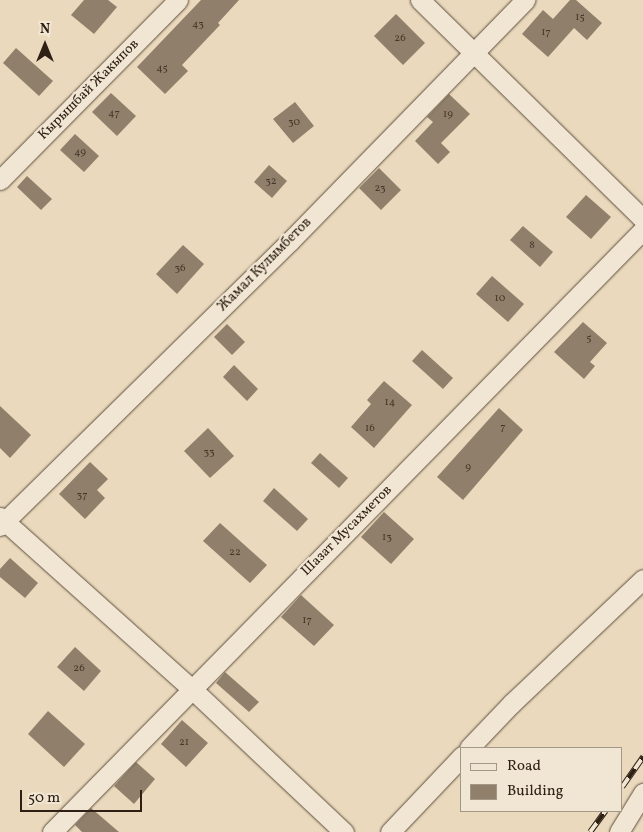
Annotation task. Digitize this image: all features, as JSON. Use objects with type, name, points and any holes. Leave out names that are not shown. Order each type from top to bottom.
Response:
[{"type":"street","name":"Кырышбай Жакыпов","points":[[0,180],[178,0]]},
{"type":"street","points":[[420,0],[643,219]]},
{"type":"street","name":"Жамал Кулымбетов","points":[[2,521],[290,241],[524,0]]},
{"type":"street","name":"Шазат Мусахметов","points":[[52,832],[643,230]]},
{"type":"street","points":[[2,521],[192,689],[344,832]]},
{"type":"street","points":[[470,747],[511,704],[643,579]]},
{"type":"street","points":[[390,832],[460,758]]},
{"type":"street","points":[[619,832],[643,793]]},
{"type":"building","points":[[84,0],[108,0],[117,7],[94,34],[71,15]]},
{"type":"building","points":[[201,0],[239,0],[218,23],[220,25],[182,65],[188,71],[165,94],[137,67]]},
{"type":"building","points":[[570,0],[576,0],[602,23],[587,40],[574,28],[548,57],[522,34],[543,10],[553,19]]},
{"type":"building","points":[[396,14],[425,43],[403,65],[374,36]]},
{"type":"building","points":[[16,48],[53,81],[39,96],[3,63]]},
{"type":"building","points":[[111,93],[136,116],[117,136],[92,112]]},
{"type":"building","points":[[449,94],[470,114],[441,143],[450,152],[438,164],[415,141],[433,122],[427,117]]},
{"type":"building","points":[[295,102],[314,126],[293,143],[273,119]]},
{"type":"building","points":[[75,134],[99,156],[84,172],[60,150]]},
{"type":"building","points":[[269,165],[287,181],[272,198],[254,182]]},
{"type":"building","points":[[379,168],[401,190],[381,210],[359,188]]},
{"type":"building","points":[[27,176],[52,199],[41,210],[17,187]]},
{"type":"building","points":[[586,195],[611,217],[591,239],[566,217]]},
{"type":"building","points":[[523,226],[553,252],[540,267],[510,240]]},
{"type":"building","points":[[183,245],[204,264],[177,294],[156,274]]},
{"type":"building","points":[[492,276],[524,304],[508,322],[476,294]]},
{"type":"building","points":[[583,322],[607,343],[590,362],[595,366],[584,379],[554,352]]},
{"type":"building","points":[[227,324],[245,342],[232,355],[214,337]]},
{"type":"building","points":[[422,350],[453,378],[443,389],[412,361]]},
{"type":"building","points":[[234,365],[258,389],[247,401],[223,377]]},
{"type":"building","points":[[384,381],[412,405],[374,448],[351,427],[371,404],[367,400]]},
{"type":"building","points":[[0,406],[31,435],[10,458],[0,448]]},
{"type":"building","points":[[499,408],[523,430],[463,500],[437,477]]},
{"type":"building","points":[[208,428],[234,456],[210,478],[184,451]]},
{"type":"building","points":[[320,453],[348,478],[339,488],[311,463]]},
{"type":"building","points":[[90,462],[108,479],[97,490],[105,498],[85,519],[59,494]]},
{"type":"building","points":[[274,488],[308,519],[297,531],[263,501]]},
{"type":"building","points":[[384,512],[414,539],[391,564],[361,537]]},
{"type":"building","points":[[220,523],[267,565],[250,583],[203,541]]},
{"type":"building","points":[[10,558],[38,583],[25,598],[0,577],[0,569]]},
{"type":"building","points":[[301,595],[334,625],[314,646],[281,617]]},
{"type":"building","points":[[75,647],[101,671],[84,691],[57,667]]},
{"type":"building","points":[[225,672],[259,702],[249,712],[216,683]]},
{"type":"building","points":[[48,711],[85,744],[64,767],[28,734]]},
{"type":"building","points":[[182,720],[208,743],[186,767],[161,744]]},
{"type":"building","points":[[136,762],[155,779],[134,804],[114,786]]},
{"type":"building","points":[[91,808],[119,832],[82,832],[75,825]]},
{"type":"railway","points":[[623,786],[643,757]]},
{"type":"railway","points":[[590,832],[604,812]]}]
